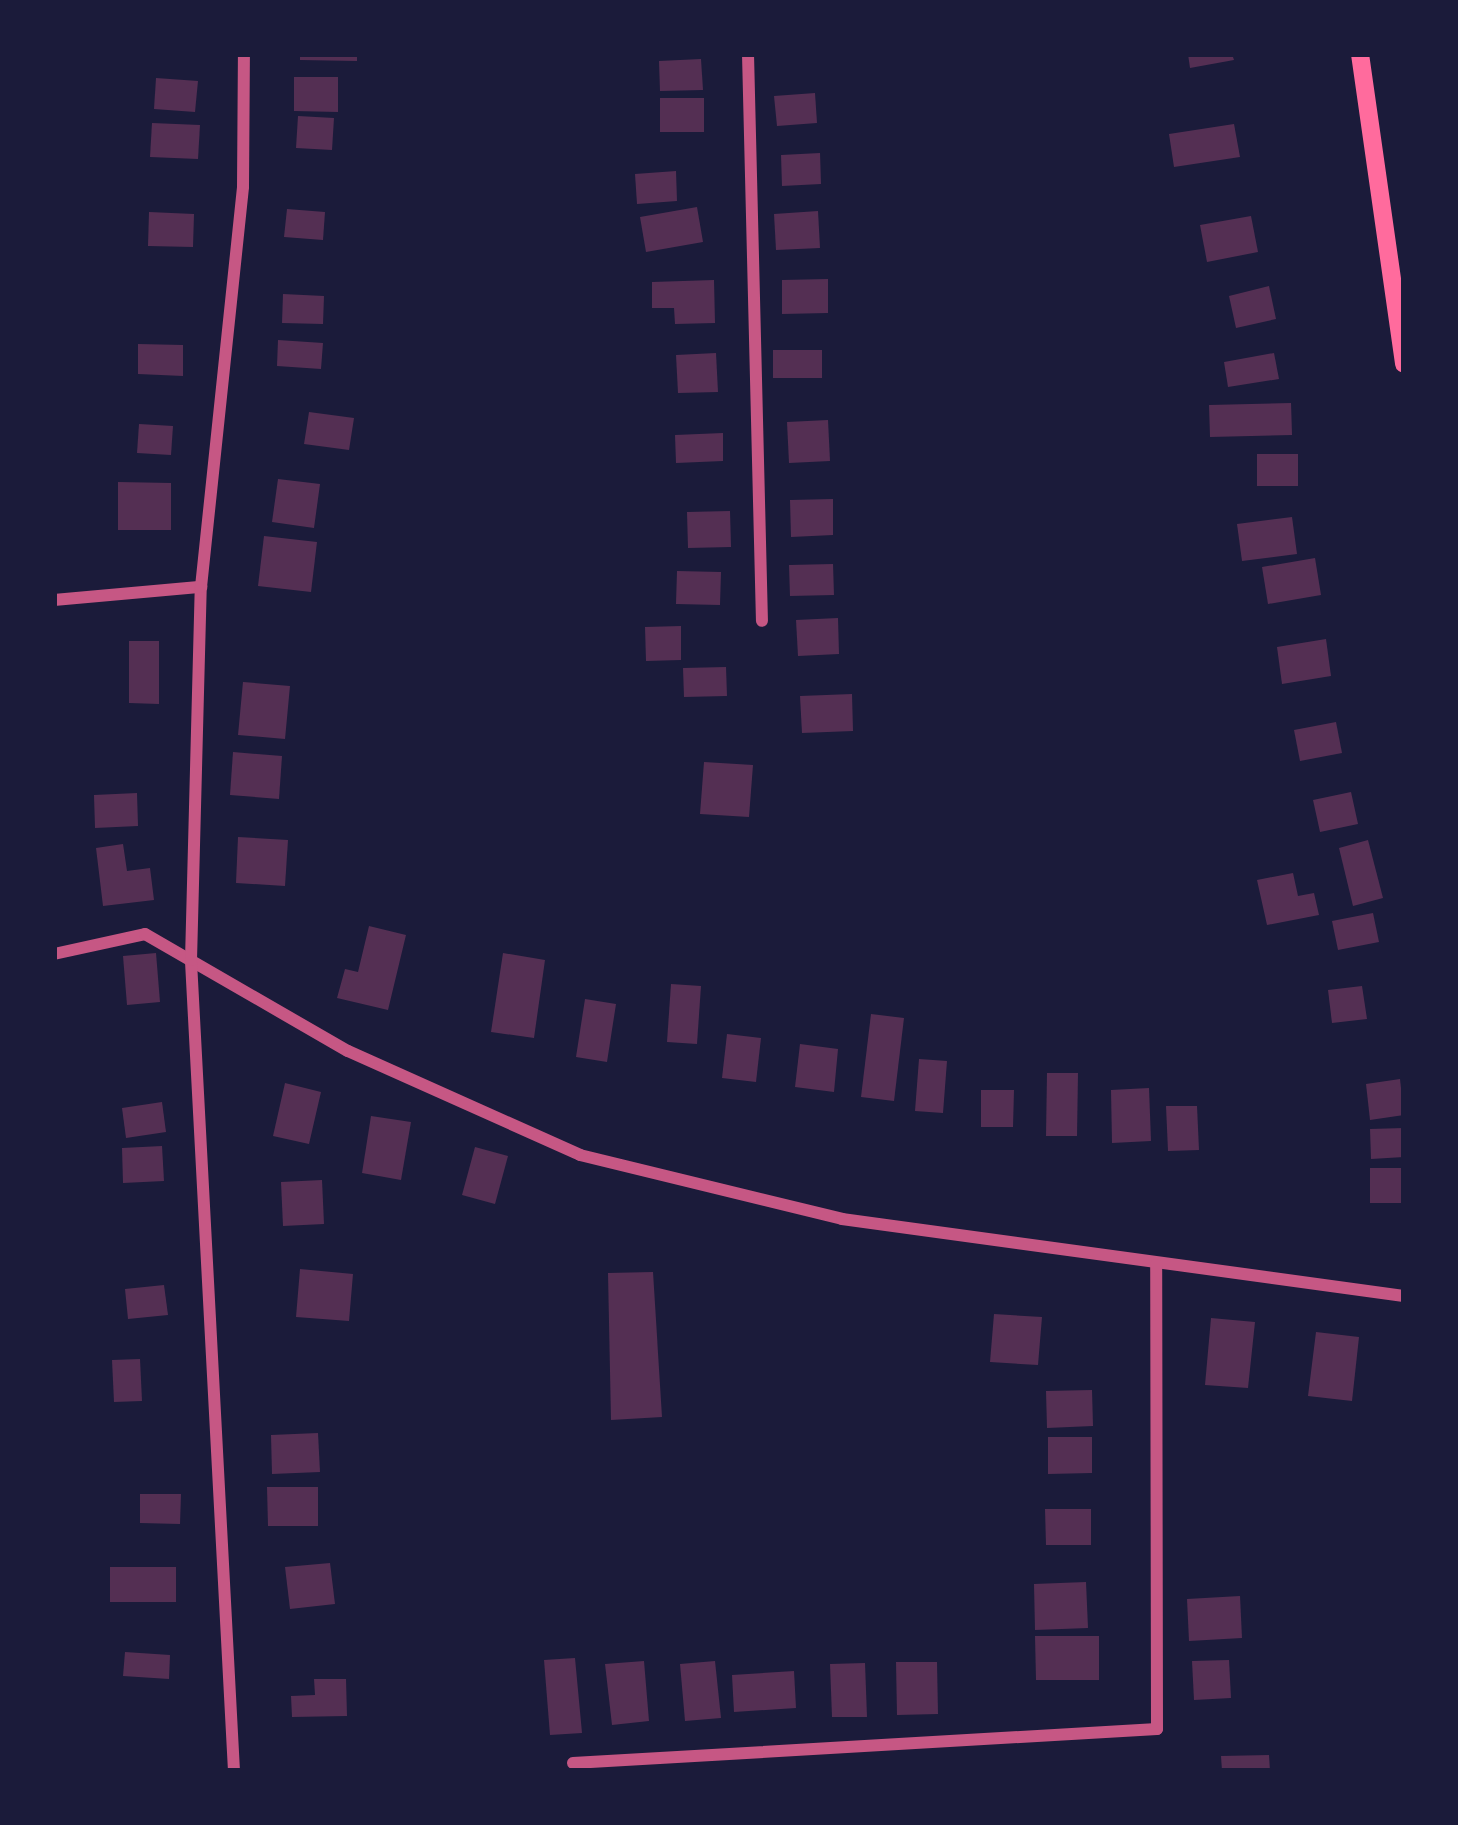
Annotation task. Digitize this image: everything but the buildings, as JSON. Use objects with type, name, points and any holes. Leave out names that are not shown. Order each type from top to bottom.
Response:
[{"type":"main road","points":[[1360,54],[1404,364]]},
{"type":"street","points":[[234,1771],[190,960],[201,587],[243,187],[244,54]]},
{"type":"street","points":[[748,54],[763,621]]},
{"type":"street","points":[[54,600],[201,587]]},
{"type":"street","points":[[54,954],[145,934],[348,1051],[580,1155],[842,1219],[1404,1296]]},
{"type":"street","points":[[573,1762],[1157,1729],[1156,1265]]}]
